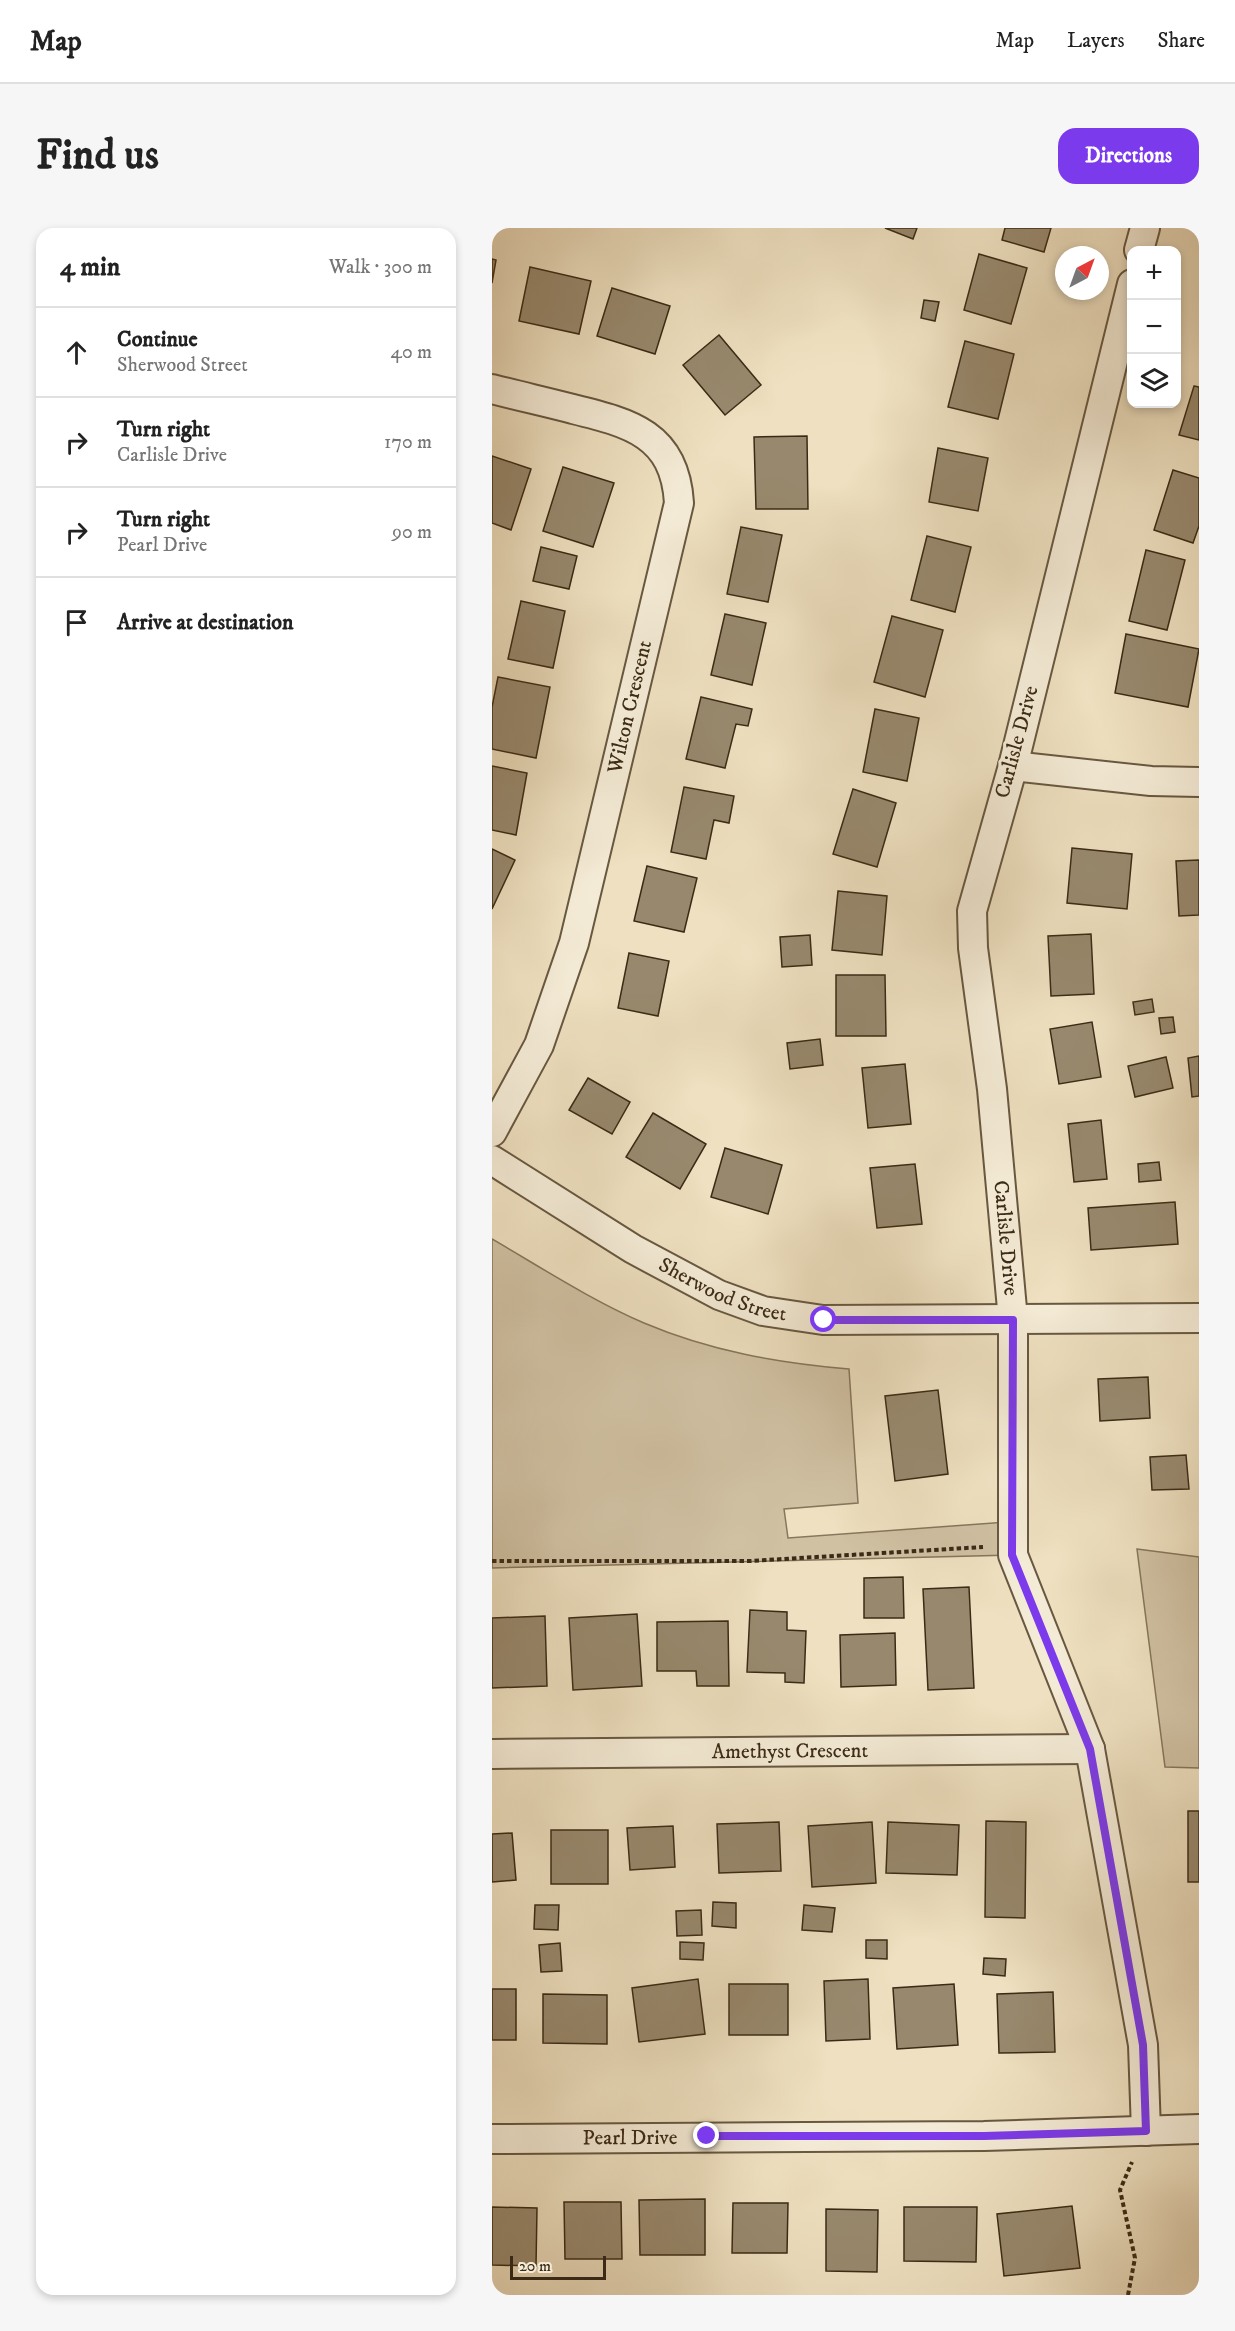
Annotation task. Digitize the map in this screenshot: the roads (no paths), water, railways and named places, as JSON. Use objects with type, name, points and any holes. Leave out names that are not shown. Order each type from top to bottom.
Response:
[{"type":"street","points":[[1140,246],[1145,228]]},
{"type":"street","name":"Carlisle Drive","points":[[1127,300],[1013,766],[972,911],[973,948],[992,1089],[1013,1320],[1012,1555],[1090,1749],[1143,2045],[1146,2131]]},
{"type":"street","name":"Wilton Crescent","points":[[492,389],[612,418],[641,431],[667,458],[676,480],[679,503],[574,943],[538,1045],[492,1132]]},
{"type":"street","points":[[1013,766],[1150,781],[1199,782]]},
{"type":"street","name":"Sherwood Street","points":[[492,1160],[659,1263],[719,1295],[763,1311],[824,1320],[1199,1318]]},
{"type":"street","name":"Amethyst Crescent","points":[[492,1754],[1090,1749]]},
{"type":"street","name":"Pearl Drive","points":[[492,2139],[984,2136],[1199,2129]]}]
